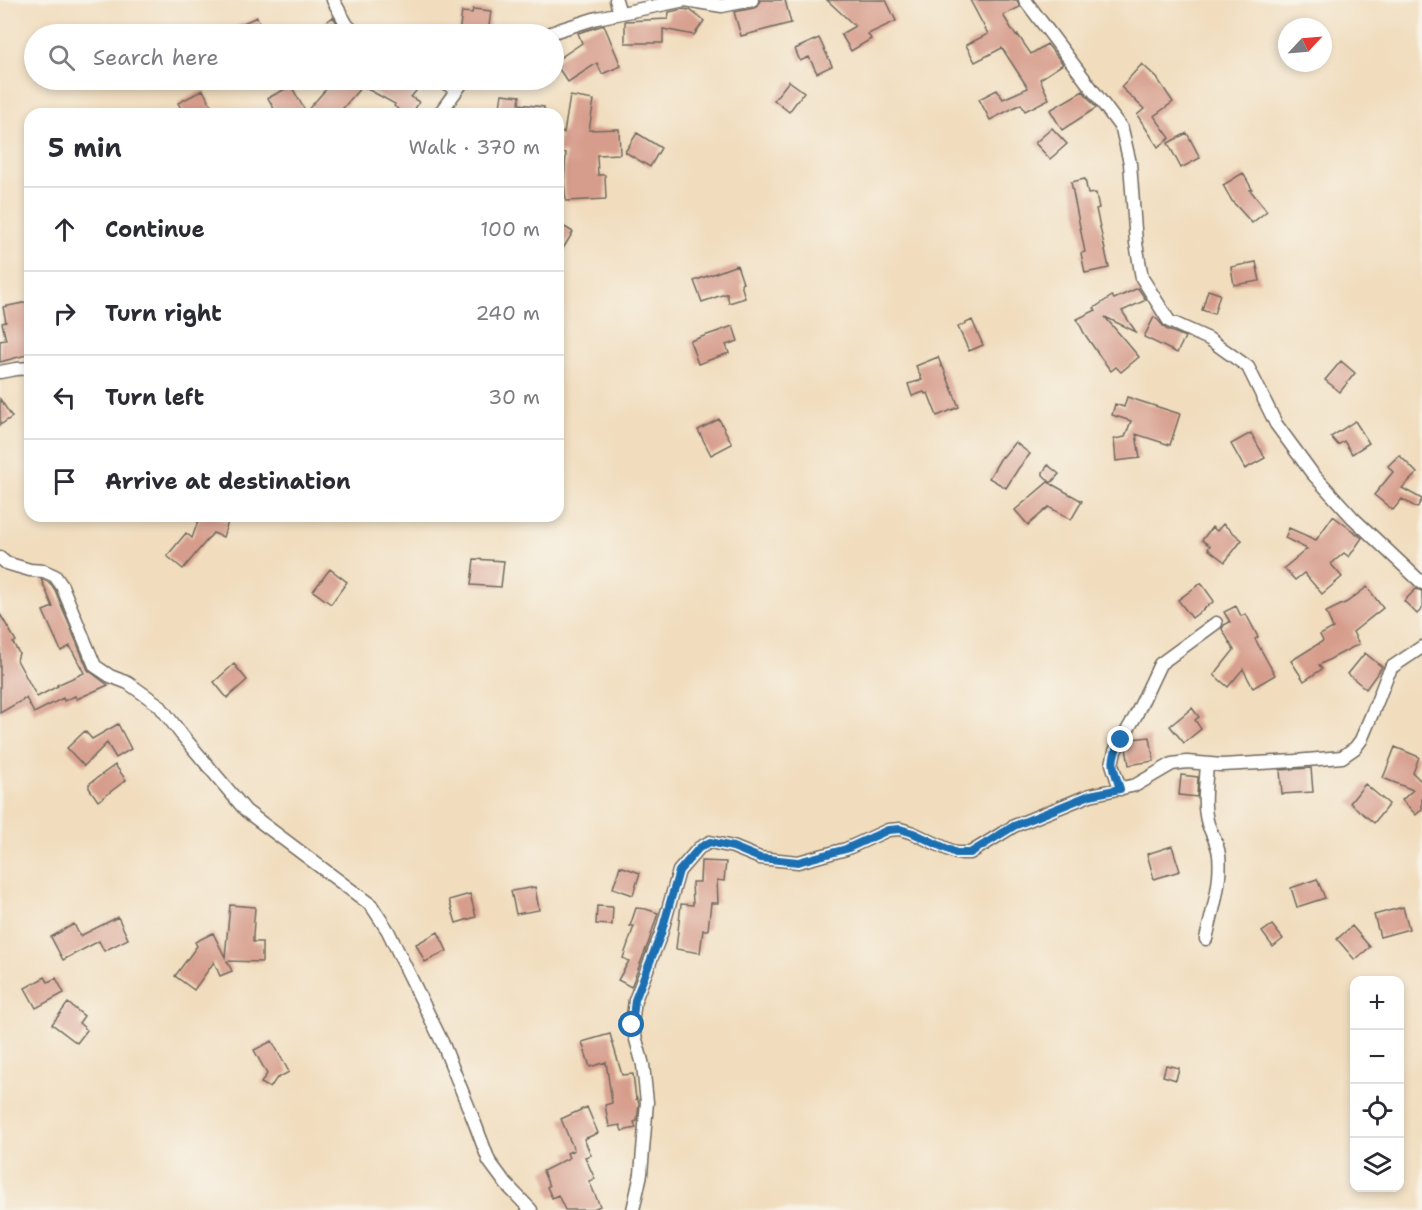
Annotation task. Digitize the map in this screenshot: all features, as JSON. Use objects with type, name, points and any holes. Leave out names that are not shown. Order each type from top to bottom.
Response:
[{"type":"street","points":[[333,0],[346,24]]},
{"type":"street","points":[[616,0],[620,13]]},
{"type":"street","points":[[564,28],[597,18],[685,0],[722,6],[752,0]]},
{"type":"street","points":[[1025,0],[1122,129],[1130,163],[1136,243],[1142,278],[1169,321],[1209,339],[1248,367],[1276,424],[1312,473],[1353,518],[1422,583]]},
{"type":"street","points":[[443,108],[456,90]]},
{"type":"street","points":[[0,372],[24,368]]},
{"type":"street","points":[[0,558],[6,563],[30,570],[44,571],[55,576],[62,586],[95,666],[110,676],[128,683],[159,705],[246,811],[371,905],[388,931],[443,1044],[489,1161],[506,1184],[531,1210]]},
{"type":"street","points":[[1120,789],[1112,764],[1115,750],[1135,717],[1160,664],[1216,623]]},
{"type":"street","points":[[633,1210],[641,1174],[646,1102],[643,1065],[632,1025],[635,1000],[661,934],[679,871],[699,848],[710,842],[733,847],[760,858],[798,862],[846,849],[888,830],[900,829],[956,853],[970,853],[1014,826],[1090,795],[1136,785],[1172,764],[1187,762],[1222,765],[1342,757],[1360,740],[1392,667],[1422,647]]},
{"type":"street","points":[[1206,939],[1216,899],[1220,856],[1205,813],[1207,764]]},
{"type":"building","points":[[760,0],[785,0],[791,23],[741,36],[734,12],[754,8],[758,6]]},
{"type":"building","points":[[827,0],[886,0],[896,21],[868,34],[871,39],[851,51],[841,34],[855,26]]},
{"type":"building","points":[[970,0],[1017,0],[1020,7],[1003,15],[1016,36],[1018,35],[1031,54],[1047,44],[1063,64],[1040,79],[1049,99],[1025,111],[1021,104],[990,120],[979,99],[997,90],[1003,99],[1028,88],[1002,48],[975,62],[966,45],[988,34]]},
{"type":"building","points":[[473,9],[491,11],[489,24],[460,24],[462,12],[472,13]]},
{"type":"building","points":[[690,10],[704,21],[694,35],[663,29],[663,43],[625,43],[625,21],[668,19],[669,12]]},
{"type":"building","points":[[257,17],[260,24],[241,24]]},
{"type":"building","points":[[333,17],[338,24],[324,24]]},
{"type":"building","points":[[604,25],[621,66],[602,74],[597,63],[568,82],[564,76],[564,55],[582,43],[578,33]]},
{"type":"building","points":[[819,38],[832,66],[817,73],[809,57],[800,61],[795,49]]},
{"type":"building","points":[[1142,64],[1157,78],[1173,102],[1154,116],[1170,138],[1158,147],[1137,115],[1144,109],[1121,87]]},
{"type":"building","points":[[789,81],[804,92],[789,112],[774,100]]},
{"type":"building","points":[[203,90],[212,108],[181,108],[178,103]]},
{"type":"building","points":[[283,90],[293,90],[304,108],[274,108],[268,98]]},
{"type":"building","points":[[325,90],[359,90],[343,108],[310,108]]},
{"type":"building","points":[[369,90],[417,90],[411,97],[419,102],[416,108],[397,108],[395,104]]},
{"type":"building","points":[[1083,91],[1096,108],[1062,130],[1050,110]]},
{"type":"building","points":[[502,94],[520,96],[519,104],[544,107],[544,108],[500,108]]},
{"type":"building","points":[[570,96],[594,100],[589,130],[619,129],[620,154],[597,155],[598,175],[605,175],[606,199],[566,201],[564,133]]},
{"type":"building","points":[[1052,128],[1067,144],[1050,159],[1035,143]]},
{"type":"building","points":[[637,133],[661,148],[650,167],[625,152]]},
{"type":"building","points":[[1187,133],[1200,158],[1181,168],[1168,143]]},
{"type":"building","points":[[1243,173],[1252,189],[1250,190],[1267,211],[1252,223],[1232,201],[1223,185]]},
{"type":"building","points":[[1085,179],[1088,194],[1096,193],[1099,208],[1096,209],[1109,268],[1085,273],[1081,253],[1085,252],[1071,182]]},
{"type":"building","points":[[564,227],[573,232],[564,247]]},
{"type":"building","points":[[1256,262],[1260,281],[1234,285],[1231,267]]},
{"type":"building","points":[[737,265],[745,298],[729,303],[727,294],[725,294],[702,302],[694,281]]},
{"type":"building","points":[[1138,288],[1146,300],[1122,311],[1136,332],[1105,317],[1139,357],[1121,372],[1116,367],[1111,371],[1084,333],[1077,319],[1096,310],[1094,308],[1112,296],[1114,299]]},
{"type":"building","points":[[1208,290],[1220,294],[1214,314],[1202,310]]},
{"type":"building","points":[[24,303],[24,356],[0,362],[0,341],[6,340],[2,323],[6,322],[3,307]]},
{"type":"building","points":[[1154,317],[1166,329],[1185,337],[1177,353],[1144,337]]},
{"type":"building","points":[[972,320],[983,345],[969,351],[958,327]]},
{"type":"building","points":[[733,326],[738,341],[726,345],[729,353],[698,364],[690,341]]},
{"type":"building","points":[[938,357],[959,407],[937,416],[928,393],[912,396],[908,384],[922,380],[916,366]]},
{"type":"building","points":[[1341,361],[1355,373],[1340,392],[1325,380]]},
{"type":"building","points":[[1127,397],[1180,414],[1170,445],[1136,434],[1140,458],[1116,461],[1114,439],[1125,437],[1131,421],[1112,415],[1115,404],[1124,407]]},
{"type":"building","points":[[0,399],[12,417],[0,425]]},
{"type":"building","points":[[719,419],[732,444],[711,455],[698,430]]},
{"type":"building","points":[[1355,421],[1369,443],[1352,454],[1344,441],[1338,445],[1331,437]]},
{"type":"building","points":[[1251,433],[1265,458],[1245,469],[1231,444]]},
{"type":"building","points":[[1015,442],[1030,454],[1006,488],[989,478],[1002,456]]},
{"type":"building","points":[[1399,455],[1417,473],[1402,488],[1422,499],[1417,508],[1402,499],[1393,510],[1374,495],[1393,472],[1388,466]]},
{"type":"building","points":[[1048,465],[1059,474],[1051,483],[1043,475]]},
{"type":"building","points":[[1048,482],[1082,501],[1071,520],[1049,507],[1028,525],[1015,510]]},
{"type":"building","points":[[1333,516],[1362,538],[1349,557],[1344,553],[1331,564],[1342,577],[1322,594],[1304,573],[1295,580],[1284,568],[1307,549],[1285,538],[1289,528],[1316,540]]},
{"type":"building","points":[[198,522],[228,522],[223,537],[213,533],[183,569],[167,556],[186,533],[192,538]]},
{"type":"building","points":[[1223,524],[1242,540],[1225,562],[1208,549],[1210,546],[1202,540],[1212,527],[1217,531]]},
{"type":"building","points":[[474,559],[504,561],[501,587],[471,585]]},
{"type":"building","points":[[330,569],[347,582],[331,604],[313,591]]},
{"type":"building","points":[[41,579],[50,583],[55,590],[88,670],[108,685],[77,699],[75,696],[64,701],[63,698],[34,713],[26,698],[0,713],[0,614],[16,641],[13,643],[19,653],[17,660],[37,697],[84,673],[70,646],[61,651],[43,611],[53,607]]},
{"type":"building","points":[[1201,583],[1214,601],[1192,618],[1178,600]]},
{"type":"building","points":[[1367,587],[1383,608],[1353,632],[1359,644],[1319,665],[1322,669],[1304,681],[1291,661],[1323,641],[1320,635],[1333,628],[1326,612],[1347,602]]},
{"type":"building","points":[[1416,589],[1422,591],[1422,609],[1417,614],[1404,601]]},
{"type":"building","points":[[1236,606],[1241,616],[1246,614],[1258,637],[1255,639],[1275,675],[1253,688],[1243,669],[1228,687],[1214,675],[1234,650],[1222,629],[1230,622],[1224,612]]},
{"type":"building","points":[[1365,653],[1382,667],[1366,689],[1348,674]]},
{"type":"building","points":[[234,664],[247,680],[227,698],[214,682]]},
{"type":"building","points":[[1192,708],[1199,717],[1195,720],[1201,729],[1184,743],[1170,726]]},
{"type":"building","points":[[118,724],[131,749],[116,758],[107,743],[84,766],[67,748],[85,731],[92,739]]},
{"type":"building","points":[[1150,737],[1154,761],[1129,765],[1126,748],[1131,739]]},
{"type":"building","points":[[1395,747],[1419,757],[1413,773],[1422,782],[1422,809],[1416,815],[1402,800],[1413,790],[1383,778]]},
{"type":"building","points":[[115,765],[126,780],[98,801],[89,788],[89,784]]},
{"type":"building","points":[[1311,768],[1313,792],[1282,794],[1280,770]]},
{"type":"building","points":[[1181,775],[1198,777],[1197,797],[1179,795]]},
{"type":"building","points":[[1365,784],[1389,804],[1374,823],[1350,803]]},
{"type":"building","points":[[1172,846],[1180,871],[1154,879],[1147,854]]},
{"type":"building","points":[[701,861],[726,862],[724,881],[717,880],[718,903],[711,903],[708,930],[703,930],[700,953],[676,949],[681,904],[693,905],[692,882],[700,882]]},
{"type":"building","points":[[620,866],[640,873],[633,895],[613,888]]},
{"type":"building","points":[[1317,879],[1325,898],[1297,907],[1291,888]]},
{"type":"building","points":[[535,887],[539,910],[516,914],[511,891]]},
{"type":"building","points":[[470,894],[476,917],[456,923],[449,900]]},
{"type":"building","points":[[230,905],[255,907],[253,942],[262,942],[262,962],[227,961],[232,971],[220,976],[214,962],[194,990],[175,976],[197,946],[195,942],[213,933],[225,957]]},
{"type":"building","points":[[597,906],[613,907],[612,925],[596,924]]},
{"type":"building","points":[[1403,907],[1409,929],[1380,937],[1374,915]]},
{"type":"building","points":[[636,908],[658,913],[631,987],[618,980],[629,961],[623,958],[634,926],[630,926]]},
{"type":"building","points":[[118,917],[128,939],[104,951],[99,941],[63,960],[51,937],[74,924],[80,936]]},
{"type":"building","points":[[1272,925],[1283,939],[1273,947],[1262,932]]},
{"type":"building","points":[[1352,926],[1370,947],[1355,960],[1337,939]]},
{"type":"building","points":[[438,932],[447,951],[425,962],[416,944]]},
{"type":"building","points":[[45,977],[48,982],[56,978],[64,993],[36,1008],[25,988]]},
{"type":"building","points":[[68,1003],[84,1016],[79,1023],[87,1030],[77,1043],[52,1024]]},
{"type":"building","points":[[610,1034],[622,1075],[633,1074],[636,1099],[639,1104],[637,1121],[634,1122],[636,1128],[622,1131],[620,1125],[609,1127],[605,1105],[612,1103],[606,1062],[590,1067],[582,1042]]},
{"type":"building","points":[[272,1041],[289,1072],[276,1079],[270,1088],[261,1083],[267,1074],[254,1050]]},
{"type":"building","points":[[1166,1065],[1179,1068],[1176,1080],[1163,1076]]},
{"type":"building","points":[[587,1107],[598,1133],[584,1139],[591,1155],[585,1157],[595,1179],[589,1181],[600,1206],[591,1210],[565,1210],[558,1195],[552,1198],[543,1171],[569,1158],[567,1153],[574,1150],[561,1119]]},
{"type":"route","points":[[632,1025],[635,1000],[661,934],[679,871],[699,848],[710,842],[733,847],[760,858],[798,862],[846,849],[888,830],[900,829],[956,853],[970,853],[1014,826],[1090,795],[1120,789],[1112,764],[1115,750],[1121,740]]}]
